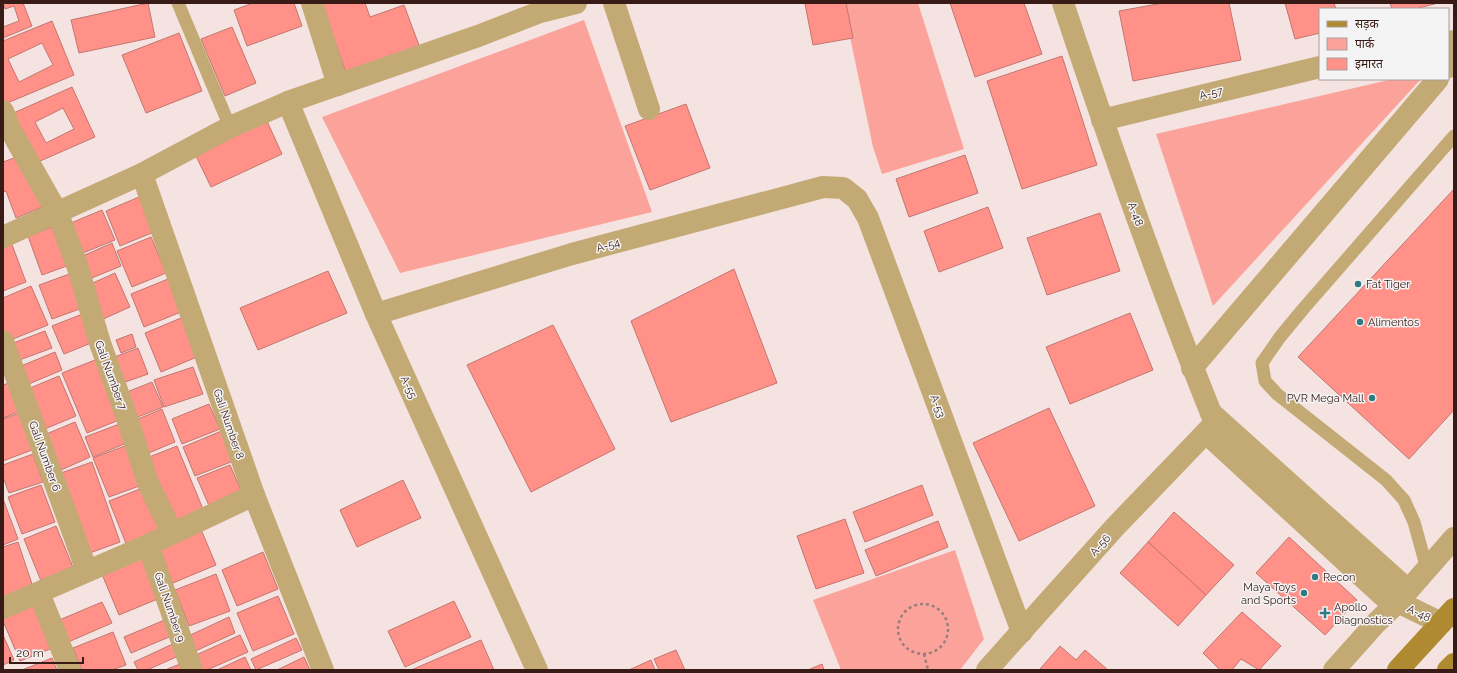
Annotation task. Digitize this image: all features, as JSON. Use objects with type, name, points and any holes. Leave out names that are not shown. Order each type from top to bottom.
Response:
[{"type":"main road","points":[[1398,670],[1447,616]]},
{"type":"main road","points":[[1448,670],[1454,664]]},
{"type":"street","points":[[312,3],[338,84]]},
{"type":"street","points":[[3,237],[58,214],[142,174],[230,127],[288,102],[478,36],[540,12],[576,3]]},
{"type":"street","points":[[614,3],[649,109]]},
{"type":"street","name":"A-48","points":[[1063,3],[1102,120],[1211,423],[1400,600],[1447,616]]},
{"type":"street","name":"A-57","points":[[1102,120],[1319,67]]},
{"type":"street","points":[[1192,368],[1437,80]]},
{"type":"street","name":"A-55","points":[[288,102],[376,314],[537,670]]},
{"type":"street","name":"Gali Number 7","points":[[3,111],[11,132],[58,214],[78,268],[100,343],[127,418],[148,483],[172,533]]},
{"type":"street","name":"Gali Number 8","points":[[142,174],[254,495],[323,670]]},
{"type":"street","name":"A-54","points":[[376,314],[572,254],[823,187],[843,188]]},
{"type":"street","name":"A-53","points":[[843,188],[858,199],[868,218],[1022,632]]},
{"type":"street","name":"Gali Number 6","points":[[3,341],[87,571]]},
{"type":"street","name":"A-56","points":[[987,670],[1211,423]]},
{"type":"street","points":[[3,608],[148,545],[254,495]]},
{"type":"street","points":[[1334,670],[1376,623],[1400,600],[1454,538]]},
{"type":"street","name":"Gali Number 9","points":[[148,545],[192,670]]},
{"type":"street","points":[[38,593],[70,670]]},
{"type":"lane","points":[[178,3],[230,127]]},
{"type":"lane","points":[[1428,569],[1414,522],[1404,500],[1386,480],[1277,394],[1265,381],[1262,363],[1280,337],[1309,302],[1454,136]]},
{"type":"path","points":[[924,604],[939,610],[948,625],[948,633],[945,641],[932,653],[924,654],[915,653],[908,649],[902,642],[898,627],[900,620],[910,608],[924,604]]},
{"type":"path","points":[[924,654],[928,670]]},
{"type":"green space","points":[[843,3],[918,3],[964,149],[882,174],[873,147]]},
{"type":"green space","points":[[584,20],[652,212],[400,273],[322,117]]},
{"type":"green space","points":[[1389,80],[1420,80],[1213,306],[1156,134]]},
{"type":"green space","points":[[955,550],[984,639],[960,670],[841,670],[813,600]]},
{"type":"building","points":[[3,3],[23,3],[32,26],[3,38],[3,27],[19,21],[14,6],[5,9]]},
{"type":"building","points":[[148,3],[155,37],[79,53],[71,20]]},
{"type":"building","points":[[253,3],[294,3],[302,26],[247,46],[234,10]]},
{"type":"building","points":[[365,3],[370,17],[404,5],[420,48],[346,73],[322,4]]},
{"type":"building","points":[[846,3],[853,38],[813,45],[805,4]]},
{"type":"building","points":[[950,3],[1024,3],[1042,54],[975,77]]},
{"type":"building","points":[[1163,3],[1229,3],[1241,60],[1133,81],[1119,11]]},
{"type":"building","points":[[1285,3],[1334,3],[1336,8],[1319,8],[1319,33],[1295,39]]},
{"type":"building","points":[[1390,3],[1438,3],[1419,8],[1392,8]]},
{"type":"building","points":[[52,21],[74,75],[5,104],[3,99],[3,41]],"holes":[[[42,43],[53,65],[19,82],[8,59]]]},
{"type":"building","points":[[232,27],[256,83],[225,96],[201,39]]},
{"type":"building","points":[[179,33],[202,91],[146,113],[122,55]]},
{"type":"building","points":[[1062,56],[1097,165],[1022,189],[987,81]]},
{"type":"building","points":[[72,87],[95,137],[31,165],[9,115]],"holes":[[[63,108],[74,129],[46,143],[35,122]]]},
{"type":"building","points":[[686,104],[710,168],[650,190],[625,126]]},
{"type":"building","points":[[266,119],[282,154],[211,187],[194,152]]},
{"type":"building","points":[[22,155],[42,207],[16,218],[6,191],[3,192],[3,162]]},
{"type":"building","points":[[965,155],[978,193],[909,217],[896,179]]},
{"type":"building","points":[[1454,189],[1454,410],[1409,459],[1298,357]]},
{"type":"building","points":[[139,197],[154,232],[120,246],[106,211]]},
{"type":"building","points":[[988,207],[1003,248],[939,272],[924,231]]},
{"type":"building","points":[[102,210],[115,240],[78,255],[66,225]]},
{"type":"building","points":[[1100,213],[1120,271],[1047,295],[1027,238]]},
{"type":"building","points":[[60,224],[75,263],[42,275],[28,236]]},
{"type":"building","points":[[151,237],[166,273],[132,287],[117,251]]},
{"type":"building","points":[[11,242],[26,282],[3,291],[3,245]]},
{"type":"building","points":[[112,243],[121,266],[87,280],[78,258]]},
{"type":"building","points":[[734,269],[777,383],[671,422],[631,321]]},
{"type":"building","points":[[328,271],[347,313],[258,350],[240,308]]},
{"type":"building","points":[[75,272],[88,306],[52,319],[39,285]]},
{"type":"building","points":[[115,273],[130,307],[101,320],[86,286]]},
{"type":"building","points":[[168,279],[181,312],[144,327],[131,294]]},
{"type":"building","points":[[31,286],[48,325],[8,341],[3,330],[3,298]]},
{"type":"building","points":[[85,313],[96,341],[64,354],[52,326]]},
{"type":"building","points":[[1130,313],[1153,370],[1070,404],[1046,347]]},
{"type":"building","points":[[181,318],[197,357],[161,372],[145,333]]},
{"type":"building","points":[[553,325],[615,449],[531,492],[467,365]]},
{"type":"building","points":[[45,331],[52,348],[14,362],[8,345]]},
{"type":"building","points":[[132,334],[136,347],[121,353],[116,340]]},
{"type":"building","points":[[138,348],[148,374],[117,385],[107,360]]},
{"type":"building","points":[[55,352],[62,370],[24,386],[16,368]]},
{"type":"building","points":[[100,358],[124,418],[87,433],[62,373]]},
{"type":"building","points":[[193,367],[203,394],[164,407],[154,380]]},
{"type":"building","points":[[59,376],[76,416],[40,431],[23,391]]},
{"type":"building","points":[[12,382],[23,410],[3,418],[3,385]]},
{"type":"building","points":[[152,382],[163,407],[133,419],[122,394]]},
{"type":"building","points":[[209,404],[220,429],[182,444],[172,419]]},
{"type":"building","points":[[1049,408],[1095,506],[1019,541],[973,443]]},
{"type":"building","points":[[162,409],[175,442],[144,455],[131,422]]},
{"type":"building","points":[[23,412],[37,448],[3,461],[3,419]]},
{"type":"building","points":[[75,422],[90,457],[59,471],[44,435]]},
{"type":"building","points":[[122,423],[129,442],[93,457],[85,437]]},
{"type":"building","points":[[224,430],[236,460],[195,476],[183,447]]},
{"type":"building","points":[[130,444],[145,484],[109,497],[93,458]]},
{"type":"building","points":[[177,446],[203,509],[170,523],[144,459]]},
{"type":"building","points":[[33,454],[43,482],[9,493],[3,477],[3,465]]},
{"type":"building","points":[[92,462],[120,542],[87,554],[58,474]]},
{"type":"building","points":[[230,465],[243,495],[210,508],[197,478]]},
{"type":"building","points":[[403,480],[421,518],[357,547],[340,510]]},
{"type":"building","points":[[41,485],[55,522],[22,534],[8,497]]},
{"type":"building","points":[[922,485],[933,515],[865,542],[853,512]]},
{"type":"building","points":[[145,487],[163,532],[127,546],[109,501]]},
{"type":"building","points":[[3,499],[18,539],[3,545]]},
{"type":"building","points":[[1174,512],[1234,565],[1206,595],[1148,542]]},
{"type":"building","points":[[845,519],[864,573],[816,589],[797,536]]},
{"type":"building","points":[[938,521],[948,547],[876,576],[865,550]]},
{"type":"building","points":[[56,526],[75,572],[43,586],[24,539]]},
{"type":"building","points":[[200,527],[216,565],[168,585],[151,548]]},
{"type":"building","points":[[1289,537],[1357,600],[1325,635],[1256,573]]},
{"type":"building","points":[[18,542],[34,590],[3,599],[3,547]]},
{"type":"building","points":[[1148,542],[1206,595],[1178,626],[1120,573]]},
{"type":"building","points":[[263,552],[278,589],[237,606],[222,570]]},
{"type":"building","points":[[147,553],[165,596],[119,615],[101,572]]},
{"type":"building","points":[[216,574],[230,611],[189,626],[175,590]]},
{"type":"building","points":[[278,596],[294,634],[253,651],[237,613]]},
{"type":"building","points":[[454,601],[471,637],[405,667],[388,631]]},
{"type":"building","points":[[102,602],[112,623],[66,643],[57,621]]},
{"type":"building","points":[[37,604],[55,647],[20,661],[3,618]]},
{"type":"building","points":[[1242,612],[1281,646],[1259,670],[1241,659],[1232,670],[1220,670],[1203,653]]},
{"type":"building","points":[[229,617],[235,633],[191,653],[184,638]]},
{"type":"building","points":[[167,619],[174,635],[131,653],[124,637]]},
{"type":"building","points":[[113,632],[126,665],[112,670],[82,670],[73,648]]},
{"type":"building","points":[[3,635],[14,660],[3,665]]},
{"type":"building","points":[[240,635],[248,652],[207,670],[201,670],[194,656]]},
{"type":"building","points":[[296,638],[302,650],[256,670],[251,659]]},
{"type":"building","points":[[481,640],[494,670],[411,670]]},
{"type":"building","points":[[177,642],[183,654],[147,670],[138,670],[134,662]]},
{"type":"building","points":[[1060,646],[1076,660],[1085,650],[1108,670],[1041,670],[1040,669]]},
{"type":"building","points":[[676,650],[685,670],[659,670],[654,659]]},
{"type":"building","points":[[245,657],[251,670],[217,670]]},
{"type":"building","points":[[304,657],[310,670],[277,670]]},
{"type":"building","points":[[52,658],[57,670],[22,670]]},
{"type":"building","points":[[651,660],[655,670],[629,670]]},
{"type":"building","points":[[180,664],[183,670],[165,670]]},
{"type":"building","points":[[822,664],[824,670],[808,670]]},
{"type":"place","name":"Fat Tiger","points":[[1358,284]]},
{"type":"place","name":"Alimentos","points":[[1360,322]]},
{"type":"place","name":"PVR Mega Mall","points":[[1372,398]]},
{"type":"place","name":"Recon","points":[[1315,577]]},
{"type":"place","name":"Maya Toys and Sports","points":[[1304,593]]},
{"type":"place","name":"Apollo Diagnostics","points":[[1325,613]]}]
